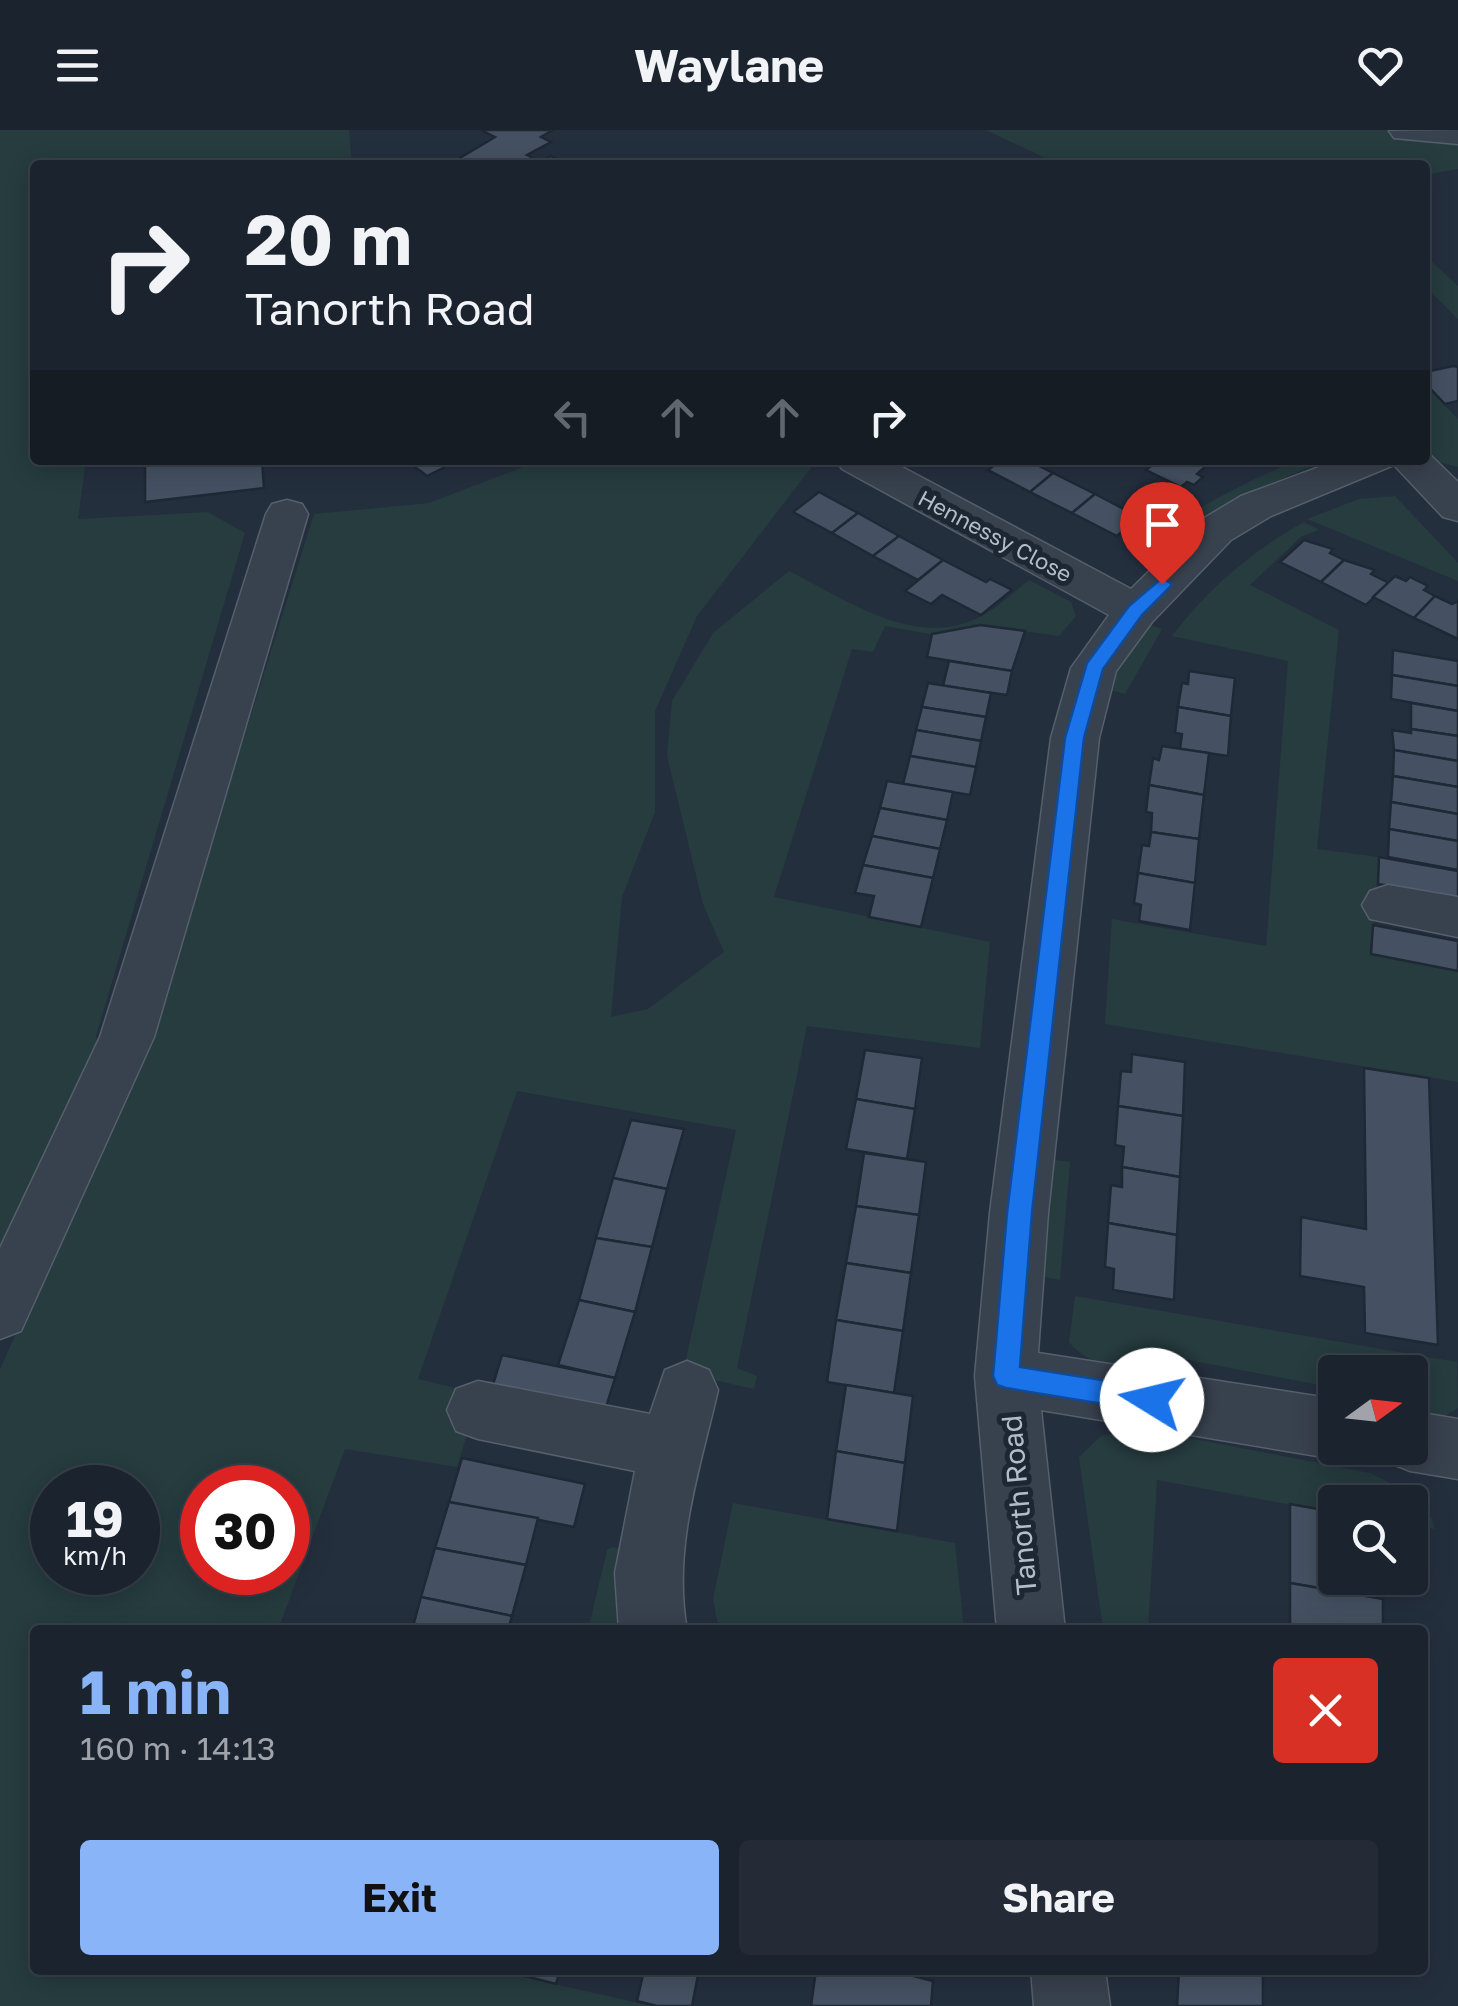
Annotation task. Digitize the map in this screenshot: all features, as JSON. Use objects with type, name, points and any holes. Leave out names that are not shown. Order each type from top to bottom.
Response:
[{"type":"street","points":[[1406,130],[1458,134]]},
{"type":"street","name":"Hennessy Close","points":[[863,465],[1136,610]]},
{"type":"street","name":"Tanorth Road","points":[[1030,1625],[1006,1376],[1020,1213],[1074,738],[1094,668],[1136,610],[1216,530],[1274,498],[1363,465]]},
{"type":"street","points":[[1417,465],[1458,507]]},
{"type":"street","points":[[0,1312],[127,1036],[287,514]]},
{"type":"street","points":[[1388,905],[1458,917]]},
{"type":"street","points":[[1006,1376],[1318,1426]]},
{"type":"street","points":[[478,1410],[681,1420],[650,1554],[647,1609],[652,1625]]},
{"type":"street","points":[[1428,1444],[1458,1448]]},
{"type":"street","points":[[1069,1975],[1072,2006]]},
{"type":"green space","points":[[0,130],[349,130],[352,160],[30,160],[30,465],[85,465],[78,519],[208,512],[245,533],[96,1036],[97,1057],[0,1256]]},
{"type":"green space","points":[[986,130],[1402,130],[1404,136],[1458,142],[1458,169],[1430,174],[1430,160],[1407,159],[1049,160]]},
{"type":"green space","points":[[1430,260],[1458,286],[1458,319],[1430,291]]},
{"type":"green space","points":[[1430,390],[1458,419],[1458,467],[1438,462],[1430,454]]},
{"type":"green space","points":[[528,465],[813,465],[697,616],[655,711],[655,812],[622,897],[611,1017],[648,1009],[724,952],[703,904],[667,756],[672,701],[713,633],[789,571],[884,618],[935,628],[960,625],[985,614],[1029,580],[1071,602],[1076,616],[1059,636],[980,625],[930,634],[885,626],[873,652],[852,649],[774,897],[990,942],[980,1048],[807,1026],[737,1368],[757,1376],[754,1389],[683,1373],[736,1130],[517,1091],[418,1379],[480,1394],[457,1467],[345,1449],[310,1544],[310,1465],[180,1465],[180,1595],[291,1595],[280,1625],[30,1625],[30,1975],[513,1975],[652,2006],[0,2006],[0,1369],[150,1037],[314,514],[429,503]]},
{"type":"green space","points":[[1287,465],[1316,465],[1234,503],[1191,530],[1150,563],[1139,555],[1175,525]]},
{"type":"green space","points":[[1395,496],[1458,563],[1458,581],[1307,519],[1359,499]]},
{"type":"green space","points":[[1304,522],[1319,530],[1302,536],[1250,585],[1339,630],[1317,849],[1379,857],[1371,954],[1458,970],[1458,1082],[1105,1024],[1112,919],[1266,946],[1288,661],[1172,636],[1232,572]]},
{"type":"green space","points":[[1146,624],[1162,629],[1125,694],[1110,690],[1120,663]]},
{"type":"green space","points":[[1050,1159],[1070,1162],[1060,1280],[1039,1276]]},
{"type":"green space","points":[[1075,1296],[1416,1355],[1318,1355],[1318,1385],[1153,1353],[1125,1370],[1087,1357],[1069,1342]]},
{"type":"green space","points":[[1428,1357],[1457,1362],[1458,1408],[1447,1415],[1428,1417]]},
{"type":"green space","points":[[1127,1431],[1164,1433],[1370,1473],[1394,1485],[1318,1485],[1318,1510],[1157,1480],[1148,1625],[1102,1625],[1079,1457],[1101,1436]]},
{"type":"green space","points":[[733,1503],[955,1543],[963,1625],[718,1625],[713,1599]]},
{"type":"green space","points":[[1428,1514],[1432,1518],[1435,1529],[1428,1528]]},
{"type":"green space","points":[[623,1549],[624,1625],[589,1625],[607,1550]]},
{"type":"building","points":[[481,130],[553,130],[541,137],[551,142],[527,155],[537,160],[456,160],[495,137]]},
{"type":"building","points":[[1458,367],[1458,401],[1445,404],[1430,388],[1430,371]]},
{"type":"building","points":[[145,465],[262,465],[264,488],[145,502]]},
{"type":"building","points":[[413,465],[449,465],[427,476]]},
{"type":"building","points":[[994,465],[1037,465],[1053,473],[1030,492],[988,470]]},
{"type":"building","points":[[1152,465],[1206,466],[1197,474],[1203,477],[1194,485],[1187,482],[1181,487],[1146,470]]},
{"type":"building","points":[[1053,473],[1095,494],[1072,513],[1030,492]]},
{"type":"building","points":[[819,492],[858,513],[832,533],[793,512]]},
{"type":"building","points":[[1095,494],[1139,517],[1117,536],[1072,513]]},
{"type":"building","points":[[858,513],[899,536],[873,556],[832,533]]},
{"type":"building","points":[[899,536],[943,560],[918,580],[873,556]]},
{"type":"building","points":[[1304,540],[1333,549],[1330,553],[1344,560],[1321,582],[1280,562]]},
{"type":"building","points":[[943,560],[986,582],[990,579],[1012,590],[981,615],[942,595],[931,604],[905,591]]},
{"type":"building","points":[[1344,560],[1375,570],[1371,574],[1389,583],[1366,605],[1321,582]]},
{"type":"building","points":[[1395,576],[1406,581],[1410,577],[1428,586],[1424,590],[1435,596],[1414,618],[1373,597]]},
{"type":"building","points":[[1435,596],[1452,604],[1458,601],[1458,639],[1414,618]]},
{"type":"building","points":[[980,625],[1025,631],[1012,671],[927,657],[932,634]]},
{"type":"building","points":[[1393,650],[1458,661],[1458,686],[1392,675]]},
{"type":"building","points":[[949,661],[1012,671],[1007,695],[943,686]]},
{"type":"building","points":[[1189,671],[1235,678],[1231,716],[1178,707],[1182,683],[1188,684]]},
{"type":"building","points":[[1392,675],[1458,686],[1458,711],[1391,699]]},
{"type":"building","points":[[928,683],[991,693],[986,717],[922,707]]},
{"type":"building","points":[[1411,703],[1458,711],[1458,736],[1411,729]]},
{"type":"building","points":[[922,707],[986,717],[981,741],[916,730]]},
{"type":"building","points":[[1178,707],[1231,716],[1228,756],[1180,749],[1182,734],[1175,733]]},
{"type":"building","points":[[1411,729],[1458,736],[1458,761],[1394,750],[1392,730],[1411,733]]},
{"type":"building","points":[[916,730],[981,741],[976,767],[910,756]]},
{"type":"building","points":[[1162,746],[1209,753],[1204,795],[1149,785],[1153,758],[1159,760]]},
{"type":"building","points":[[1394,750],[1458,761],[1458,787],[1393,776]]},
{"type":"building","points":[[910,756],[976,767],[970,795],[903,784]]},
{"type":"building","points":[[1393,776],[1458,787],[1458,814],[1391,802]]},
{"type":"building","points":[[887,781],[953,792],[947,820],[880,808]]},
{"type":"building","points":[[1149,785],[1204,795],[1199,839],[1151,832],[1152,813],[1146,812]]},
{"type":"building","points":[[1391,802],[1458,814],[1458,841],[1389,829]]},
{"type":"building","points":[[880,808],[947,820],[940,849],[872,836]]},
{"type":"building","points":[[1389,829],[1458,841],[1458,870],[1388,857]]},
{"type":"building","points":[[1151,832],[1199,839],[1195,883],[1138,873],[1142,845],[1149,846]]},
{"type":"building","points":[[872,836],[940,849],[933,878],[863,865]]},
{"type":"building","points":[[1379,857],[1458,871],[1458,898],[1378,884]]},
{"type":"building","points":[[863,865],[933,878],[921,927],[869,917],[874,896],[855,893]]},
{"type":"building","points":[[1138,873],[1195,883],[1190,930],[1139,921],[1141,905],[1134,903]]},
{"type":"building","points":[[1373,925],[1458,941],[1458,971],[1371,954]]},
{"type":"building","points":[[865,1050],[922,1058],[915,1109],[856,1099]]},
{"type":"building","points":[[1132,1054],[1185,1062],[1183,1116],[1118,1106],[1121,1071],[1131,1072]]},
{"type":"building","points":[[1364,1068],[1429,1078],[1438,1345],[1365,1333],[1364,1287],[1300,1276],[1301,1217],[1366,1229]]},
{"type":"building","points":[[856,1099],[915,1109],[907,1159],[846,1149]]},
{"type":"building","points":[[1118,1106],[1183,1116],[1180,1177],[1122,1167],[1124,1147],[1115,1145]]},
{"type":"building","points":[[631,1120],[684,1129],[667,1189],[613,1178]]},
{"type":"building","points":[[864,1153],[926,1162],[919,1215],[856,1206]]},
{"type":"building","points":[[1122,1167],[1180,1177],[1177,1235],[1108,1223],[1111,1185],[1122,1187]]},
{"type":"building","points":[[613,1178],[667,1189],[652,1247],[596,1238]]},
{"type":"building","points":[[856,1206],[919,1215],[911,1273],[846,1263]]},
{"type":"building","points":[[1108,1223],[1177,1235],[1174,1300],[1113,1290],[1114,1269],[1105,1267]]},
{"type":"building","points":[[596,1238],[652,1247],[635,1312],[579,1300]]},
{"type":"building","points":[[846,1263],[911,1273],[903,1331],[836,1320]]},
{"type":"building","points":[[579,1300],[635,1312],[615,1378],[558,1365]]},
{"type":"building","points":[[836,1320],[903,1331],[894,1393],[827,1382]]},
{"type":"building","points":[[502,1355],[615,1378],[603,1417],[490,1395]]},
{"type":"building","points":[[846,1385],[913,1396],[905,1463],[836,1451]]},
{"type":"building","points":[[836,1451],[905,1463],[897,1531],[827,1519]]},
{"type":"building","points":[[462,1458],[585,1484],[574,1527],[449,1502]]},
{"type":"building","points":[[449,1502],[538,1518],[526,1565],[435,1548]]},
{"type":"building","points":[[1290,1504],[1318,1509],[1318,1588],[1290,1583]]},
{"type":"building","points":[[435,1548],[526,1565],[512,1616],[421,1597]]},
{"type":"building","points":[[1290,1583],[1318,1588],[1318,1595],[1383,1599],[1383,1625],[1290,1625]]},
{"type":"building","points":[[421,1597],[512,1616],[509,1625],[413,1625]]},
{"type":"building","points":[[521,1975],[559,1975],[556,1984]]},
{"type":"building","points":[[643,1975],[698,1975],[692,2006],[657,2006],[637,2001]]},
{"type":"building","points":[[815,1975],[910,1975],[933,1981],[931,2006],[811,2006]]},
{"type":"building","points":[[1179,1975],[1263,1975],[1263,2006],[1177,2006]]},
{"type":"route","points":[[1152,1400],[1006,1376],[1020,1213],[1074,738],[1094,668],[1136,610],[1162,584]]}]
